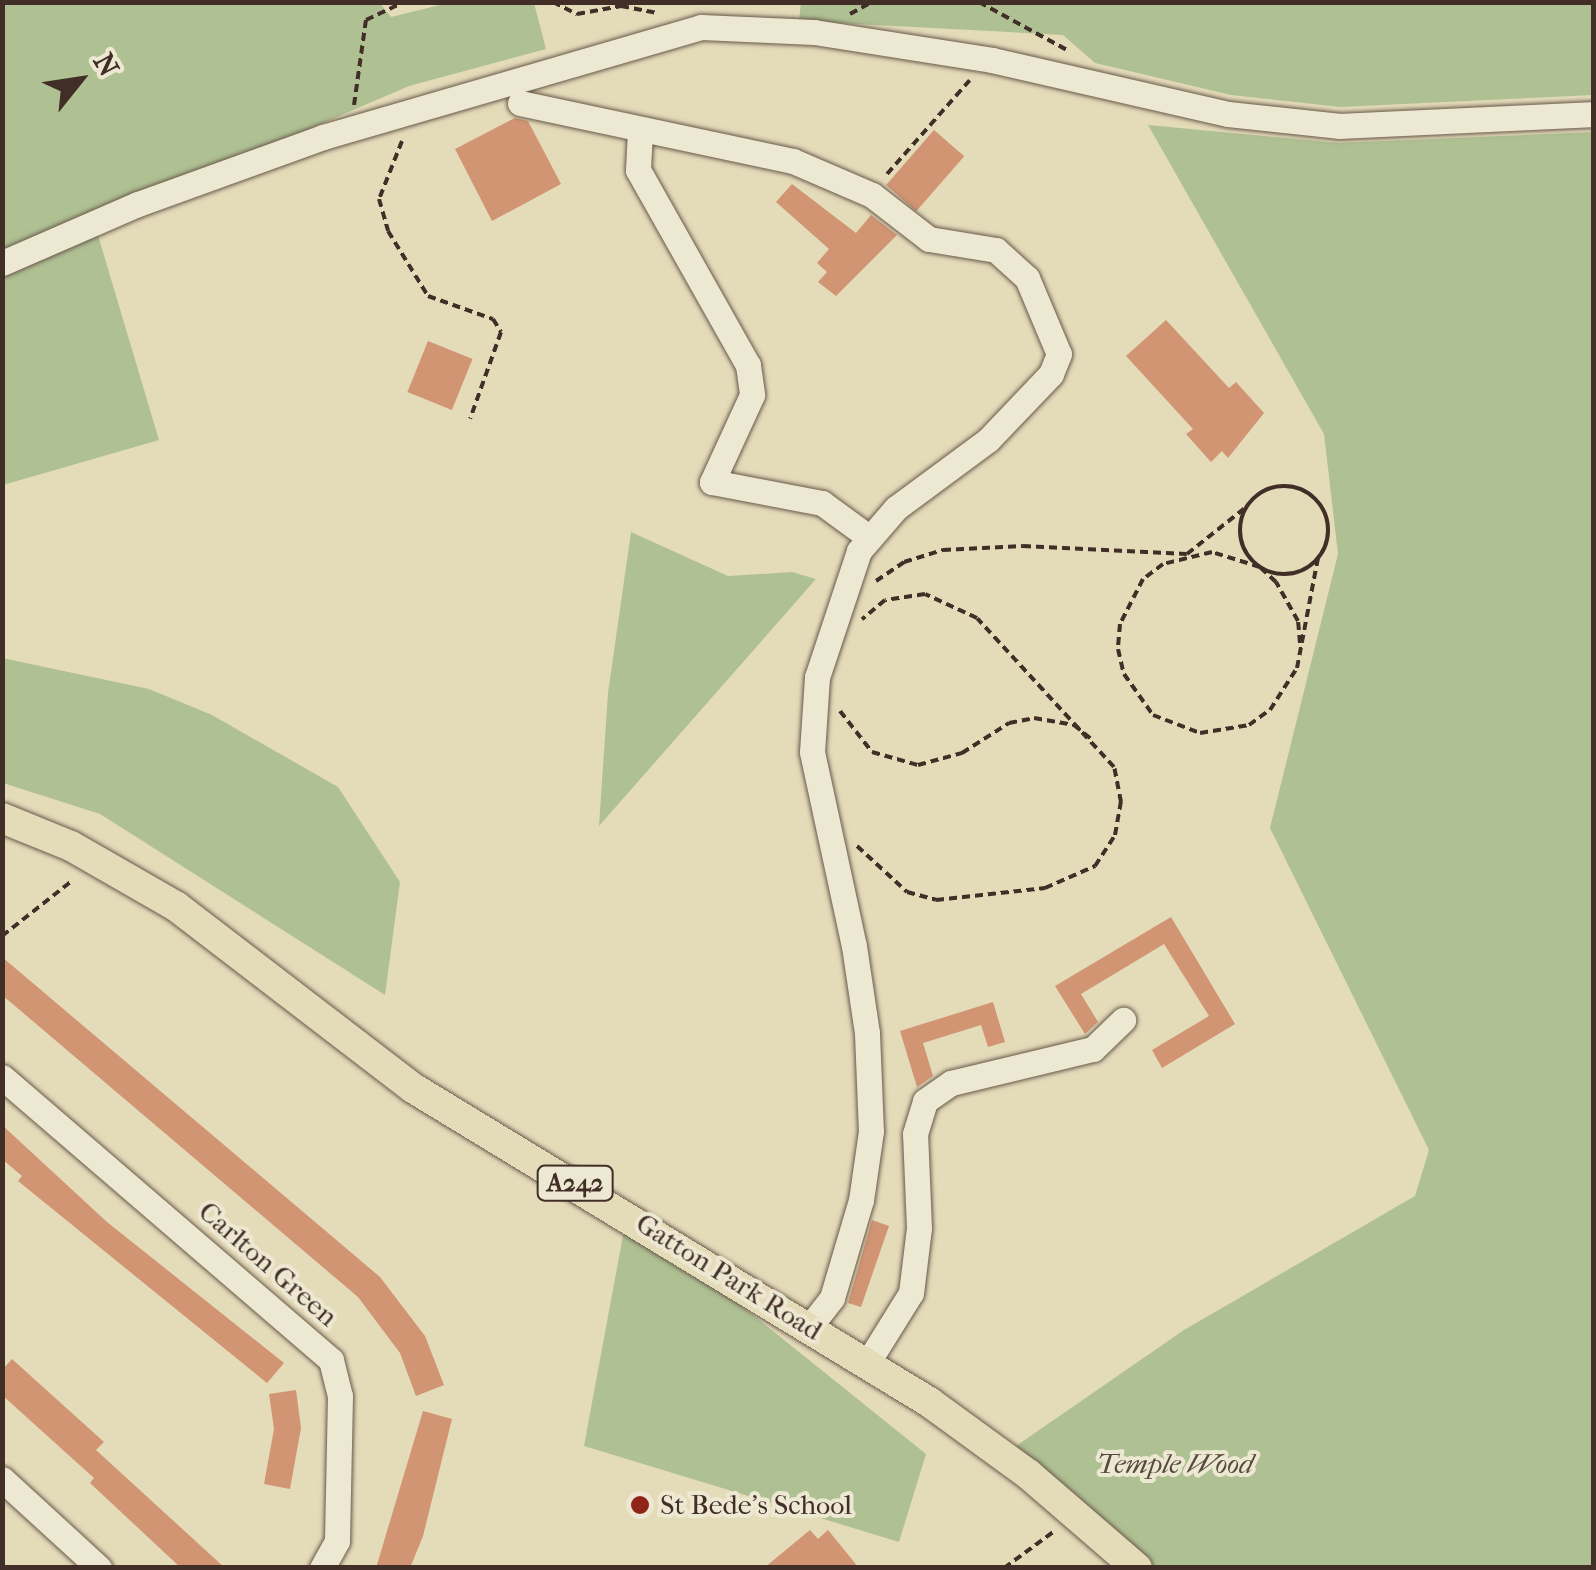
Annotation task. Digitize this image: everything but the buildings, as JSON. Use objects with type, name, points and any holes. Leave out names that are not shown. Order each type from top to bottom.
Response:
[{"type":"main road","name":"Gatton Park Road","points":[[2,818],[96,861],[177,907],[413,1088],[868,1362],[1003,1455],[1137,1568]]},
{"type":"street","points":[[2,263],[138,204],[349,129],[702,27],[814,32],[992,60],[1228,114],[1340,126],[1594,114]]},
{"type":"street","points":[[520,104],[640,132],[792,160],[872,195],[929,239],[996,250],[1027,278],[1059,354],[1051,374],[988,440],[896,508],[870,538],[837,608],[817,677],[812,752],[859,981],[870,1130],[861,1200],[832,1298],[810,1326]]},
{"type":"street","points":[[640,132],[638,170],[748,366],[752,394],[712,482],[822,504],[870,538]]},
{"type":"street","points":[[868,1362],[911,1293],[919,1228],[915,1134],[925,1101],[952,1083],[1093,1049],[1122,1020]]},
{"type":"street","name":"Carlton Green","points":[[2,1077],[331,1360],[340,1396],[336,1541],[322,1568]]},
{"type":"street","points":[[2,1480],[99,1568]]},
{"type":"path","points":[[349,129],[366,20],[404,2]]},
{"type":"path","points":[[553,2],[577,14],[652,8],[674,33]]},
{"type":"path","points":[[979,2],[1078,58]]},
{"type":"path","points":[[872,195],[935,115],[992,60]]},
{"type":"path","points":[[408,136],[394,148],[379,199],[388,231],[428,296],[493,319],[501,332],[470,419]]},
{"type":"path","points":[[1268,489],[1310,494],[1326,517],[1286,691],[1249,725],[1200,733],[1153,715],[1124,674],[1120,624],[1143,579],[1187,554],[1268,489]]},
{"type":"path","points":[[1246,507],[1240,533],[1260,566],[1289,600],[1300,643]]},
{"type":"path","points":[[870,586],[904,562],[943,550],[1023,546],[1212,552],[1284,574],[1318,558]]},
{"type":"path","points":[[847,833],[886,877],[936,900],[1044,888],[1095,866],[1115,835],[1122,802],[1114,767],[977,618],[951,602],[925,594],[884,600],[853,626]]},
{"type":"path","points":[[838,705],[872,752],[918,765],[962,754],[1009,723],[1034,718],[1074,725],[1090,738]]},
{"type":"path","points":[[2,936],[96,861]]},
{"type":"path","points":[[1004,1568],[1076,1515]]},
{"type":"green space","points":[[379,2],[391,17],[448,3],[534,3],[546,49],[409,86],[3,261],[3,3]]},
{"type":"green space","points":[[801,2],[1593,3],[1593,95],[1340,107],[1231,95],[1095,63],[1063,35],[799,21]]},
{"type":"green space","name":"Temple Wood","points":[[1148,125],[1339,143],[1593,132],[1593,1567],[1137,1567],[1003,1455],[1184,1330],[1415,1196],[1429,1150],[1270,828],[1338,554],[1324,434]]},
{"type":"green space","points":[[97,232],[159,440],[3,485],[2,275]]},
{"type":"green space","points":[[631,532],[728,576],[792,572],[816,579],[599,826],[608,693]]},
{"type":"green space","points":[[2,658],[149,689],[212,715],[338,787],[400,882],[385,995],[100,814],[3,783]]},
{"type":"green space","points":[[627,1214],[926,1454],[899,1542],[584,1446]]},
{"type":"place","name":"St Bede's School","points":[[640,1505]]}]
